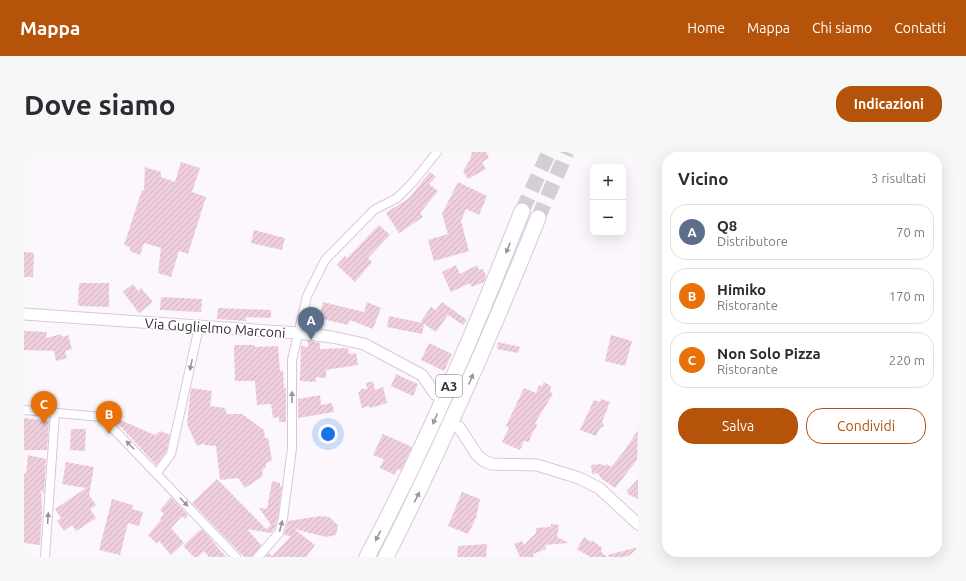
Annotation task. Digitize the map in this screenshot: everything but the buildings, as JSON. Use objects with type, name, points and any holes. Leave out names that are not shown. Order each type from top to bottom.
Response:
[{"type":"highway","name":"A3","points":[[367,557],[398,496],[447,392],[522,212]]},
{"type":"highway","name":"A3","points":[[386,557],[423,484],[468,386],[538,218]]},
{"type":"street","points":[[258,557],[280,533],[283,518],[292,448],[292,360],[306,296],[325,260],[374,210],[397,198],[413,182],[437,152]]},
{"type":"street","name":"Via Guglielmo Marconi","points":[[24,314],[298,333],[332,337],[364,344],[422,374],[436,394]]},
{"type":"street","points":[[157,474],[171,454],[199,327]]},
{"type":"street","points":[[24,410],[102,416],[236,557]]},
{"type":"street","points":[[45,557],[55,413]]},
{"type":"street","points":[[459,427],[477,455],[484,461],[492,464],[537,465],[579,478],[599,488],[638,524]]},
{"type":"tunnel","points":[[522,211],[549,152]]},
{"type":"tunnel","points":[[538,218],[567,152]]},
{"type":"place","name":"Q8","points":[[311,340]]},
{"type":"place","name":"Non Solo Pizza","points":[[44,424]]},
{"type":"place","name":"Himiko","points":[[109,434]]}]
